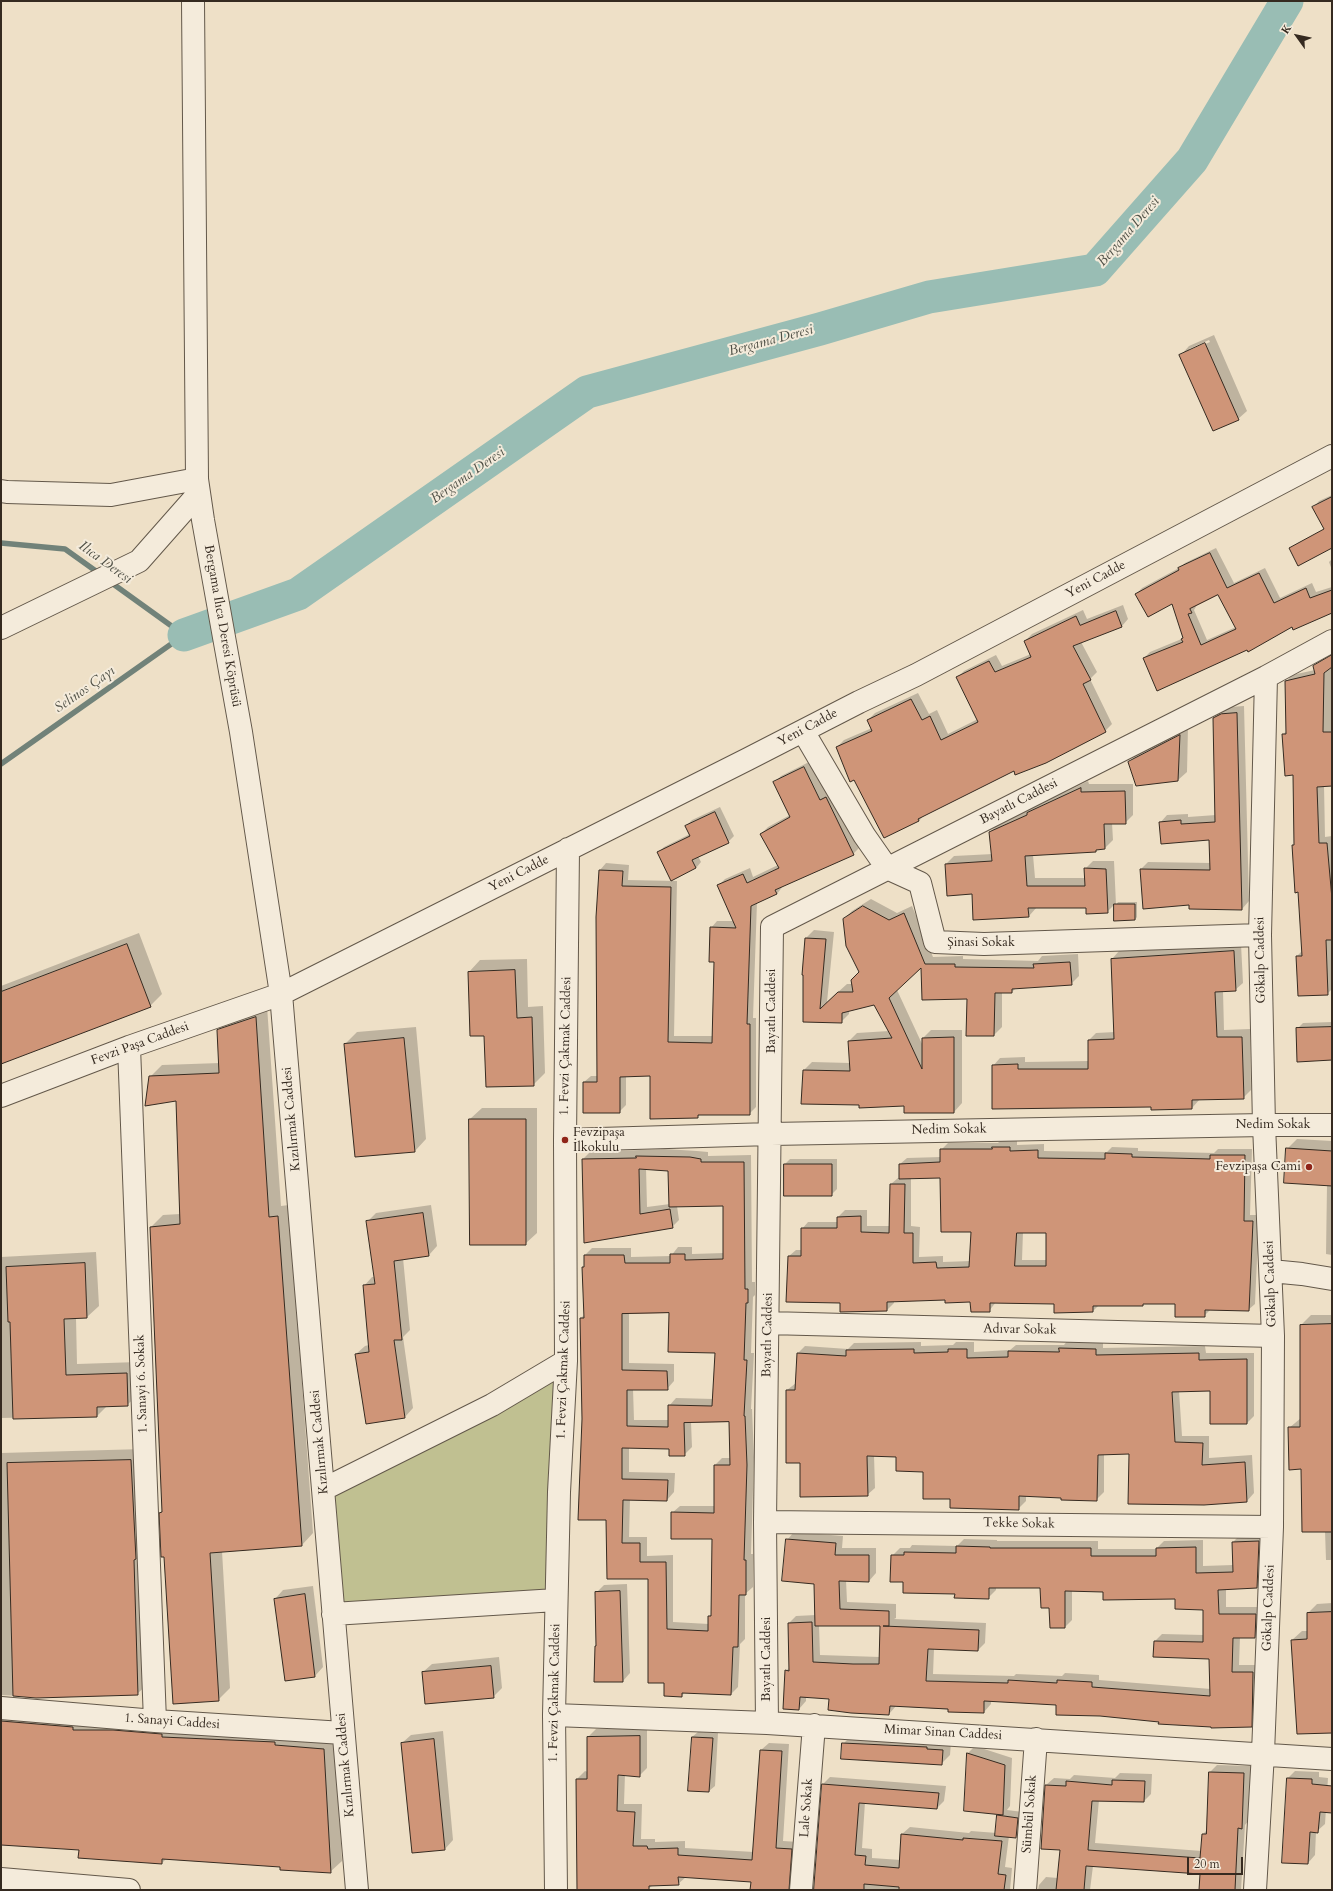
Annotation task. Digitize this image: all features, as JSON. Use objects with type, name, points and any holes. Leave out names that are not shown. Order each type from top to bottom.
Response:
[{"type":"street","name":"Bergama Ilıca Deresi Köprüsü","points":[[193,1],[196,420],[198,486],[202,520],[241,732],[281,994]]},
{"type":"street","name":"Yeni Cadde","points":[[281,994],[859,702],[916,675],[1332,456]]},
{"type":"street","points":[[1,491],[111,495],[198,486]]},
{"type":"street","points":[[1,628],[139,561],[198,486]]},
{"type":"street","name":"Bayatlı Caddesi","points":[[767,1723],[766,1522],[772,927],[1266,677],[1332,641]]},
{"type":"street","name":"Gökalp Caddesi","points":[[1255,1890],[1264,1753],[1272,1526],[1273,1336],[1264,1125],[1260,935],[1266,677]]},
{"type":"street","points":[[803,731],[864,835],[887,868]]},
{"type":"street","name":"1. Fevzi Çakmak Caddesi","points":[[556,1890],[554,1715],[559,1492],[566,1361],[568,849]]},
{"type":"street","name":"Şinasi Sokak","points":[[887,868],[920,883],[935,942],[984,944],[1260,935]]},
{"type":"street","name":"Fevzi Paşa Caddesi","points":[[1,1096],[128,1047],[281,994]]},
{"type":"street","name":"Kızılırmak Caddesi","points":[[281,994],[357,1890]]},
{"type":"street","name":"1. Sanayi 6. Sokak","points":[[128,1047],[155,1721]]},
{"type":"street","name":"Nedim Sokak","points":[[566,1140],[771,1134],[1332,1125]]},
{"type":"street","points":[[1271,1271],[1332,1279]]},
{"type":"street","name":"Adıvar Sokak","points":[[768,1323],[1273,1336]]},
{"type":"street","points":[[324,1489],[492,1405],[566,1361]]},
{"type":"street","name":"Tekke Sokak","points":[[766,1522],[1272,1526]]},
{"type":"street","points":[[333,1614],[556,1600]]},
{"type":"street","name":"1. Sanayi Caddesi","points":[[1,1708],[155,1721],[343,1733]]},
{"type":"street","name":"Mimar Sinan Caddesi","points":[[554,1715],[814,1725],[1264,1753],[1332,1759]]},
{"type":"street","name":"Lale Sokak","points":[[801,1890],[814,1725]]},
{"type":"street","name":"Sümbül Sokak","points":[[1025,1890],[1036,1739]]},
{"type":"street","points":[[1,1879],[129,1890]]},
{"type":"green space","points":[[566,1361],[556,1600],[333,1614],[324,1489]]},
{"type":"building","points":[[1205,343],[1239,420],[1213,431],[1179,355]]},
{"type":"building","points":[[1332,497],[1332,548],[1298,566],[1289,548],[1324,529],[1312,507]]},
{"type":"building","points":[[1210,553],[1227,588],[1259,573],[1274,603],[1306,588],[1310,598],[1332,590],[1332,613],[1293,630],[1292,627],[1248,652],[1247,650],[1157,691],[1143,658],[1183,642],[1181,639],[1183,638],[1172,604],[1148,617],[1135,594],[1179,570],[1178,568]],"holes":[[[1218,595],[1236,629],[1201,645],[1188,614],[1192,613],[1190,609]]]},
{"type":"building","points":[[1116,611],[1122,627],[1073,646],[1091,680],[1083,684],[1106,732],[1046,763],[1015,775],[1014,771],[918,819],[919,821],[884,838],[854,780],[850,782],[836,747],[872,731],[867,720],[911,699],[922,720],[930,716],[941,740],[978,722],[956,677],[989,661],[995,672],[1031,657],[1024,641],[1076,616],[1080,625]]},
{"type":"building","points":[[1332,655],[1332,667],[1324,673],[1323,732],[1332,732],[1332,786],[1317,787],[1319,843],[1327,843],[1332,899],[1332,940],[1326,940],[1328,995],[1298,996],[1296,956],[1302,956],[1298,892],[1295,893],[1292,845],[1294,845],[1293,775],[1285,776],[1282,734],[1286,734],[1285,681],[1315,674],[1313,666]]},
{"type":"building","points":[[1237,713],[1242,910],[1189,909],[1189,905],[1143,909],[1140,869],[1210,870],[1209,840],[1161,844],[1159,822],[1181,820],[1181,824],[1215,822],[1213,718],[1221,714]]},
{"type":"building","points":[[1180,735],[1178,781],[1136,786],[1128,762]]},
{"type":"building","points":[[804,767],[820,800],[826,797],[854,855],[775,890],[777,894],[751,906],[747,1024],[750,1024],[750,1115],[698,1115],[698,1118],[650,1119],[650,1076],[620,1077],[620,1113],[583,1113],[583,1082],[597,1082],[596,917],[599,870],[623,871],[622,886],[671,887],[668,1042],[712,1043],[714,962],[709,962],[710,927],[736,928],[717,885],[743,874],[747,883],[779,868],[760,834],[790,817],[773,782]]},
{"type":"building","points":[[1081,788],[1081,792],[1125,791],[1126,824],[1104,824],[1105,849],[1096,850],[1096,852],[1025,856],[1027,886],[1085,886],[1084,868],[1106,869],[1108,913],[1086,914],[1086,908],[1028,908],[1029,917],[973,920],[972,894],[947,896],[945,864],[992,861],[989,832]]},
{"type":"building","points":[[715,812],[729,843],[692,860],[696,868],[671,881],[657,852],[690,836],[685,826]]},
{"type":"building","points":[[1114,904],[1135,904],[1135,920],[1114,921]]},
{"type":"building","points":[[863,906],[889,920],[904,913],[925,964],[955,964],[955,967],[1034,968],[1033,964],[1070,962],[1072,985],[1012,989],[1012,993],[995,993],[994,1036],[966,1036],[967,999],[922,1000],[921,968],[889,998],[922,1069],[922,1038],[954,1037],[954,1113],[904,1113],[904,1106],[859,1108],[859,1105],[801,1104],[803,1070],[850,1071],[848,1041],[892,1038],[874,1005],[842,1013],[842,1023],[803,1022],[802,975],[805,938],[826,939],[820,1009],[838,992],[853,992],[851,980],[859,972],[846,946],[843,919]]},
{"type":"building","points":[[127,944],[151,1007],[1,1064],[1,992]]},
{"type":"building","points":[[1234,951],[1236,991],[1215,992],[1217,1037],[1242,1037],[1244,1099],[1192,1100],[1192,1109],[1151,1110],[1151,1107],[992,1109],[992,1065],[1018,1064],[1018,1069],[1088,1069],[1088,1040],[1114,1039],[1111,959]]},
{"type":"building","points":[[515,970],[517,1018],[532,1017],[534,1086],[486,1087],[484,1036],[470,1036],[468,972]]},
{"type":"building","points":[[256,1017],[269,1217],[278,1216],[302,1546],[210,1553],[219,1701],[173,1704],[164,1557],[161,1557],[159,1513],[162,1512],[150,1227],[180,1224],[176,1101],[145,1106],[149,1076],[219,1073],[217,1030]]},
{"type":"building","points":[[1332,1027],[1332,1060],[1297,1062],[1296,1028]]},
{"type":"building","points":[[404,1038],[415,1152],[355,1157],[344,1044]]},
{"type":"building","points":[[469,1119],[526,1119],[526,1245],[470,1245]]},
{"type":"building","points":[[992,1147],[1010,1147],[1010,1151],[1038,1150],[1038,1158],[1105,1159],[1105,1153],[1132,1154],[1132,1157],[1210,1159],[1210,1155],[1245,1155],[1244,1221],[1253,1221],[1249,1311],[1205,1310],[1205,1317],[1175,1317],[1175,1304],[1143,1304],[1143,1306],[1093,1306],[1093,1312],[1054,1313],[1054,1304],[990,1303],[990,1312],[971,1312],[970,1302],[945,1303],[945,1300],[887,1302],[887,1311],[840,1312],[840,1303],[786,1302],[788,1256],[801,1256],[801,1228],[837,1228],[837,1217],[861,1216],[861,1232],[889,1233],[890,1184],[905,1184],[904,1233],[913,1233],[913,1263],[936,1262],[937,1268],[969,1267],[971,1232],[941,1232],[940,1178],[899,1179],[899,1164],[940,1162],[940,1149],[992,1149]],"holes":[[[1017,1233],[1046,1233],[1046,1266],[1015,1266]]]},
{"type":"building","name":"Fevzipaşa Cami","points":[[1286,1148],[1332,1151],[1332,1186],[1284,1183]]},
{"type":"building","points":[[636,1156],[690,1157],[701,1159],[701,1162],[744,1162],[745,1289],[748,1289],[748,1303],[746,1303],[744,1360],[747,1360],[744,1416],[747,1465],[744,1560],[746,1560],[746,1595],[739,1595],[738,1647],[733,1647],[731,1695],[682,1693],[682,1697],[664,1696],[664,1683],[648,1683],[648,1579],[607,1579],[606,1520],[578,1520],[582,1419],[580,1318],[584,1318],[582,1267],[584,1267],[584,1255],[624,1255],[625,1263],[670,1263],[670,1254],[685,1254],[685,1260],[723,1259],[723,1206],[669,1207],[668,1171],[639,1169],[640,1214],[670,1209],[673,1228],[584,1243],[582,1159],[636,1158]],"holes":[[[669,1313],[668,1352],[715,1353],[712,1406],[668,1405],[668,1427],[627,1426],[627,1390],[668,1390],[667,1371],[622,1370],[622,1314]],[[729,1422],[730,1465],[714,1465],[714,1513],[671,1512],[671,1539],[712,1539],[711,1616],[708,1616],[708,1631],[667,1629],[666,1562],[640,1562],[640,1543],[622,1543],[623,1500],[667,1501],[668,1480],[622,1479],[622,1448],[669,1449],[669,1456],[685,1456],[684,1423]]]},
{"type":"building","points":[[784,1164],[832,1164],[832,1196],[784,1196]]},
{"type":"building","points":[[423,1213],[429,1256],[394,1261],[402,1340],[394,1340],[405,1418],[366,1424],[355,1354],[369,1352],[363,1285],[375,1284],[366,1221]]},
{"type":"building","points":[[85,1263],[87,1318],[64,1319],[66,1375],[127,1373],[128,1406],[97,1407],[97,1417],[13,1419],[10,1322],[8,1322],[6,1267]]},
{"type":"building","points":[[1332,1324],[1332,1532],[1302,1532],[1301,1469],[1289,1470],[1288,1427],[1300,1427],[1300,1325]]},
{"type":"building","points":[[1059,1348],[1096,1349],[1096,1355],[1199,1353],[1199,1360],[1247,1359],[1247,1424],[1210,1424],[1210,1391],[1172,1392],[1175,1442],[1203,1443],[1202,1465],[1245,1462],[1247,1502],[1204,1505],[1128,1504],[1129,1454],[1098,1455],[1097,1501],[1061,1500],[1061,1498],[1019,1496],[1019,1510],[950,1508],[950,1499],[923,1499],[923,1472],[896,1471],[896,1457],[867,1456],[868,1496],[800,1497],[800,1463],[786,1463],[786,1390],[795,1390],[797,1353],[846,1356],[846,1350],[914,1349],[914,1353],[948,1352],[948,1349],[967,1349],[967,1358],[1008,1357],[1008,1351],[1059,1352]]},
{"type":"building","points":[[131,1460],[136,1559],[134,1560],[138,1695],[36,1698],[13,1696],[7,1463]]},
{"type":"building","points":[[786,1539],[836,1543],[835,1555],[869,1555],[869,1582],[839,1581],[840,1609],[889,1611],[889,1626],[883,1626],[979,1630],[978,1651],[928,1649],[926,1681],[1008,1683],[1008,1680],[1057,1683],[1057,1680],[1092,1682],[1092,1687],[1210,1696],[1209,1659],[1153,1657],[1154,1641],[1203,1642],[1203,1610],[1175,1609],[1175,1599],[1103,1600],[1103,1592],[1065,1591],[1065,1628],[1050,1628],[1049,1608],[1041,1608],[1040,1588],[989,1588],[989,1599],[954,1598],[955,1594],[903,1593],[903,1582],[890,1582],[891,1555],[904,1555],[904,1552],[956,1553],[956,1546],[990,1548],[1091,1548],[1091,1556],[1156,1556],[1156,1548],[1196,1547],[1196,1573],[1233,1572],[1232,1542],[1259,1541],[1257,1588],[1218,1590],[1219,1614],[1256,1614],[1255,1638],[1233,1638],[1232,1672],[1253,1672],[1252,1727],[1211,1728],[1158,1724],[1159,1722],[1100,1716],[1056,1715],[1056,1705],[984,1701],[984,1713],[948,1712],[948,1709],[890,1706],[889,1715],[851,1713],[828,1710],[829,1699],[800,1697],[799,1710],[783,1709],[785,1670],[789,1671],[788,1623],[812,1622],[813,1662],[853,1664],[879,1664],[880,1626],[815,1626],[814,1584],[782,1581]]},
{"type":"building","points":[[620,1591],[623,1682],[594,1682],[596,1646],[595,1592]]},
{"type":"building","points":[[305,1594],[315,1677],[285,1681],[274,1599]]},
{"type":"building","points":[[1332,1612],[1332,1733],[1297,1734],[1291,1640],[1307,1639],[1307,1613]]},
{"type":"building","points":[[491,1666],[494,1698],[425,1704],[422,1672]]},
{"type":"building","points":[[1,1721],[73,1727],[73,1730],[113,1730],[162,1734],[162,1737],[275,1742],[275,1745],[324,1749],[331,1873],[280,1870],[280,1867],[162,1859],[162,1864],[78,1858],[79,1850],[1,1845]]},
{"type":"building","points":[[640,1736],[640,1777],[618,1775],[617,1811],[635,1812],[633,1846],[647,1846],[648,1849],[678,1848],[678,1855],[752,1860],[760,1750],[782,1751],[776,1848],[792,1849],[789,1890],[750,1890],[751,1882],[678,1877],[679,1885],[649,1886],[649,1890],[577,1890],[576,1779],[587,1779],[587,1737]]},
{"type":"building","points":[[692,1737],[713,1738],[709,1792],[688,1791]]},
{"type":"building","points":[[434,1739],[445,1850],[412,1853],[401,1743]]},
{"type":"building","points":[[842,1743],[927,1747],[927,1749],[943,1750],[942,1765],[841,1759]]},
{"type":"building","points":[[967,1753],[1005,1765],[1003,1815],[964,1811]]},
{"type":"building","points":[[1209,1772],[1244,1773],[1242,1829],[1238,1828],[1235,1890],[1199,1890],[1200,1874],[1086,1866],[1084,1890],[1056,1890],[1060,1850],[1041,1849],[1045,1785],[1066,1786],[1066,1781],[1112,1785],[1112,1780],[1145,1781],[1144,1802],[1092,1801],[1088,1850],[1200,1858],[1202,1834],[1206,1834]]},
{"type":"building","points":[[1287,1778],[1312,1779],[1312,1784],[1332,1786],[1332,1813],[1320,1812],[1318,1833],[1310,1832],[1308,1864],[1282,1863]]},
{"type":"building","points":[[822,1784],[939,1793],[937,1809],[859,1803],[855,1855],[866,1856],[865,1865],[899,1868],[901,1834],[963,1840],[963,1838],[1002,1841],[998,1874],[1006,1875],[1004,1890],[899,1890],[899,1887],[864,1884],[864,1890],[814,1890]]},
{"type":"building","points":[[997,1815],[1018,1818],[1016,1838],[995,1836]]},
{"type":"waterway","name":"Bergama Deresi","points":[[184,635],[298,594],[587,392],[820,329],[929,297],[1095,270],[1192,160],[1287,1]]},
{"type":"waterway","name":"Ilıca Deresi","points":[[1,543],[65,549],[100,574]]},
{"type":"waterway","name":"Selinos Çayı","points":[[1,764],[184,635],[109,581]]},
{"type":"place","name":"Fevzipaşa İlkokulu","points":[[565,1140]]},
{"type":"place","name":"Fevzipaşa Cami","points":[[1309,1167]]}]
